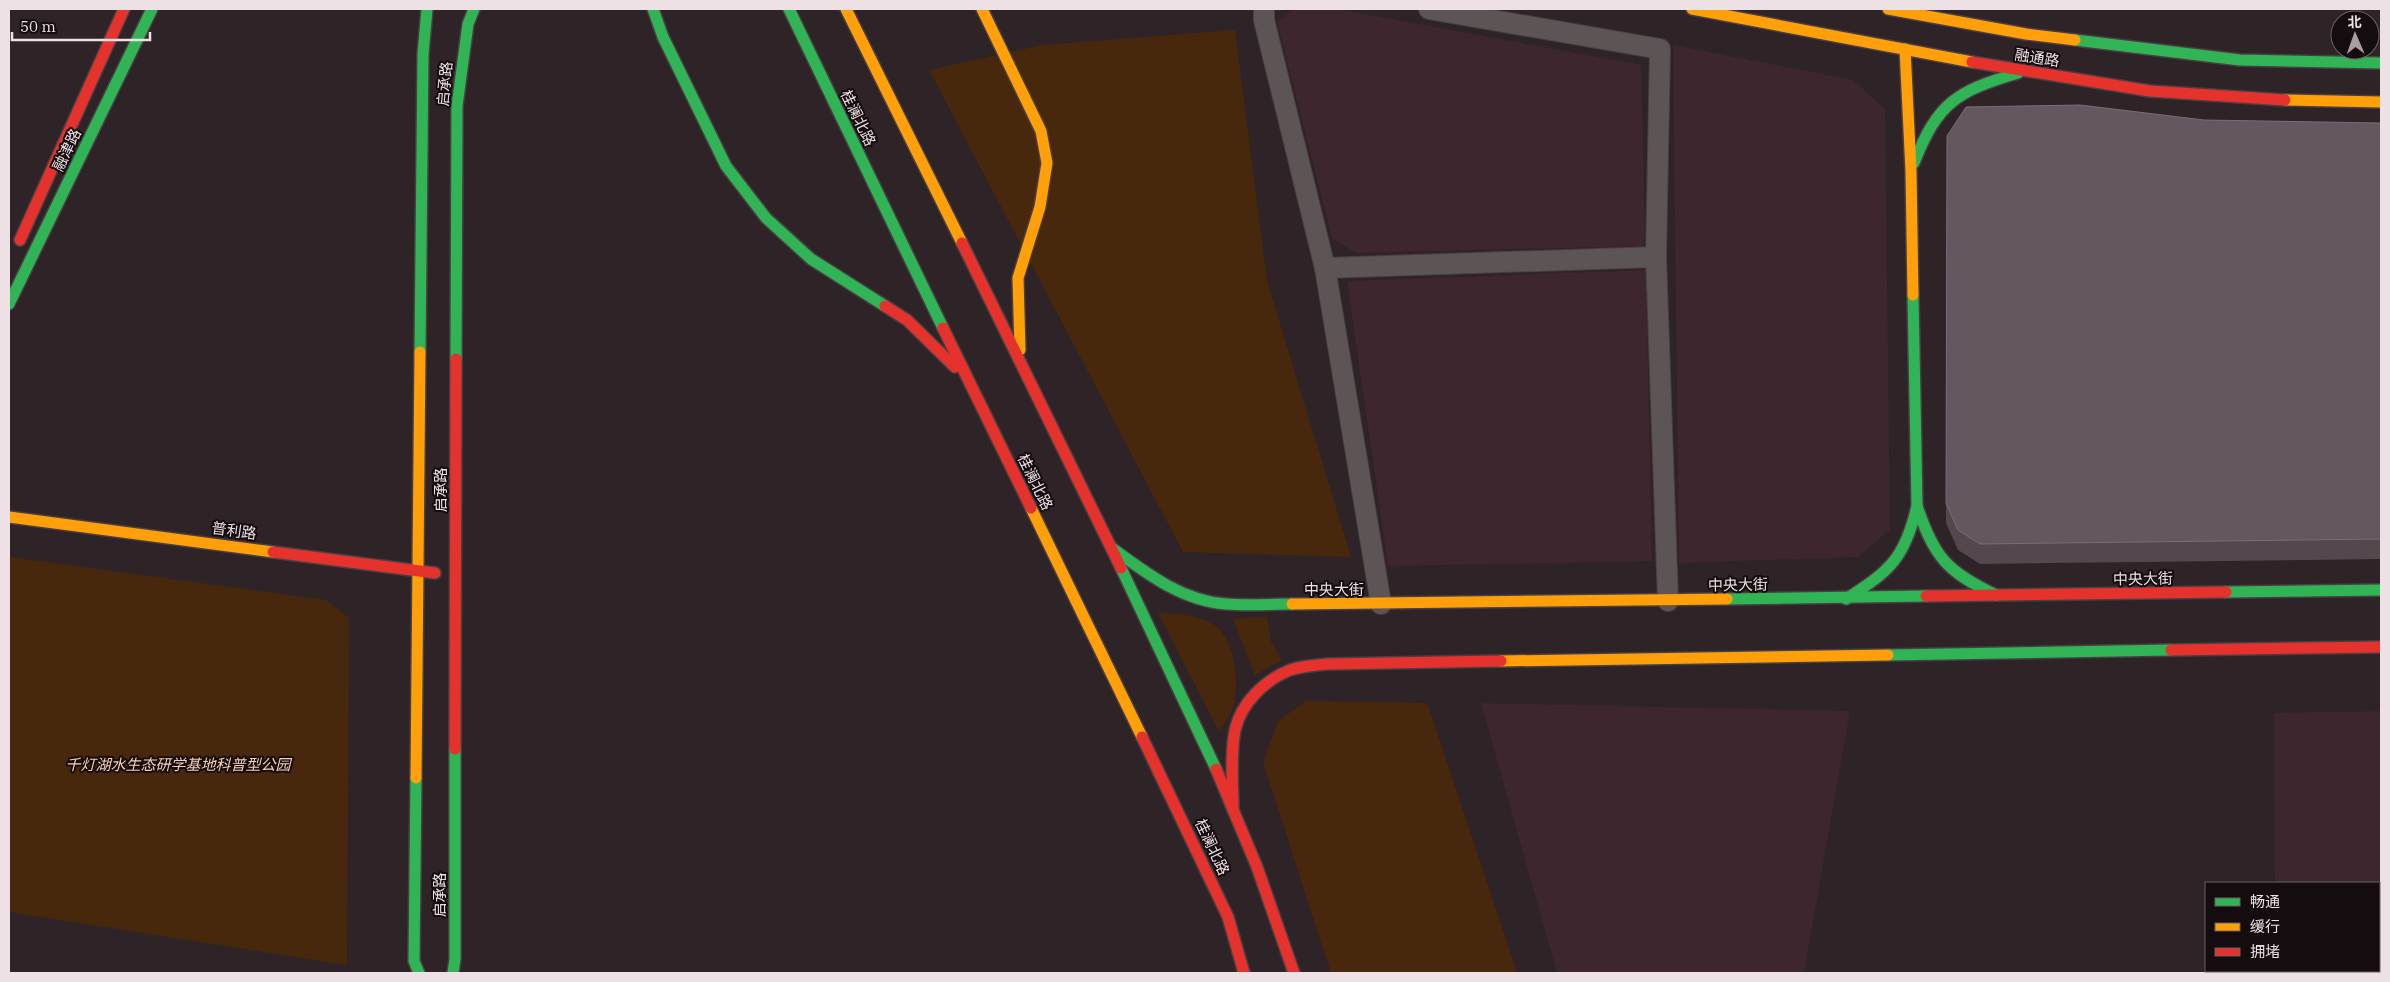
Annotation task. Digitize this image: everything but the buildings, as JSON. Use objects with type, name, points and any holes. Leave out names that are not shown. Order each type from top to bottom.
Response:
[{"type":"main road","name":"融津路","points":[[13,255],[124,9]]},
{"type":"main road","name":"融津路","points":[[9,304],[152,9]]},
{"type":"main road","name":"启承路","points":[[419,973],[414,961],[423,54],[428,9]]},
{"type":"main road","name":"启承路","points":[[453,973],[455,949],[451,593],[456,576],[458,106],[466,33],[474,9]]},
{"type":"main road","points":[[653,9],[663,37],[726,166],[766,218],[810,259],[907,320],[969,380]]},
{"type":"main road","name":"桂澜北路","points":[[789,9],[1204,865],[1228,917],[1244,973]]},
{"type":"main road","points":[[846,9],[1112,548],[1233,810],[1274,907],[1294,973]]},
{"type":"main road","points":[[982,9],[1041,131],[1047,163],[1040,207],[1018,278],[1021,364]]},
{"type":"main road","name":"融通路","points":[[1692,9],[2023,72],[2150,91],[2303,101],[2381,102]]},
{"type":"main road","name":"融通路","points":[[1888,9],[1922,12],[2026,34],[2240,60],[2381,63]]},
{"type":"main road","points":[[1846,599],[1883,574],[1898,558],[1910,535],[1916,506],[1911,171],[1905,50]]},
{"type":"main road","points":[[1911,171],[1922,139],[1933,118],[1945,104],[1962,92],[1986,82],[2023,72]]},
{"type":"main road","points":[[1916,506],[1932,549],[1947,566],[1967,582],[2000,597]]},
{"type":"main road","name":"普利路","points":[[9,517],[456,576]]},
{"type":"main road","name":"中央大街","points":[[1112,548],[1176,592],[1202,601],[1234,604],[1846,599],[2381,590]]},
{"type":"main road","points":[[1233,810],[1234,749],[1238,722],[1251,700],[1272,680],[1299,668],[1328,664],[2381,648]]},
{"type":"street","points":[[1264,9],[1264,20],[1326,268],[1381,604]]},
{"type":"street","points":[[1429,9],[1660,50],[1656,257],[1668,601]]},
{"type":"street","points":[[1326,268],[1656,257]]},
{"type":"shaded area","points":[[1294,9],[1337,9],[1641,65],[1644,246],[1356,253],[1332,238],[1277,22]]},
{"type":"shaded area","points":[[1673,45],[1853,80],[1885,109],[1890,530],[1858,557],[1679,563]]},
{"type":"shaded area","points":[[1646,270],[1652,561],[1388,566],[1347,281]]},
{"type":"shaded area","points":[[1481,703],[1850,711],[1804,973],[1557,973]]},
{"type":"shaded area","points":[[2381,711],[2381,973],[2275,973],[2380,972],[2380,882],[2275,882],[2274,713]]},
{"type":"green space","points":[[1235,30],[1267,281],[1351,557],[1183,552],[929,70],[1043,45]]},
{"type":"green space","name":"千灯湖水生态研学基地科普型公园","points":[[9,557],[326,600],[349,618],[347,965],[9,912]]},
{"type":"green space","points":[[1158,613],[1188,615],[1208,621],[1227,640],[1234,662],[1236,684],[1234,704],[1226,722],[1219,731]]},
{"type":"green space","points":[[1267,617],[1271,642],[1282,660],[1255,675],[1233,619]]},
{"type":"green space","points":[[1306,701],[1427,703],[1517,973],[1331,973],[1263,762],[1278,721]]},
{"type":"traffic: fast","points":[[9,304],[152,9]]},
{"type":"traffic: fast","points":[[420,352],[423,54],[427,9]]},
{"type":"traffic: fast","points":[[456,359],[457,106],[468,24],[474,9]]},
{"type":"traffic: fast","points":[[653,9],[663,37],[726,166],[766,218],[811,259],[885,306]]},
{"type":"traffic: fast","points":[[789,9],[943,328]]},
{"type":"traffic: fast","points":[[2075,40],[2240,60],[2381,63]]},
{"type":"traffic: fast","points":[[1914,163],[1932,126],[1941,112],[1952,102],[1979,86],[2018,73]]},
{"type":"traffic: fast","points":[[1846,599],[1874,580],[1894,562],[1907,539],[1917,506],[1913,295]]},
{"type":"traffic: fast","points":[[1917,506],[1923,524],[1944,561],[1965,579],[1996,595]]},
{"type":"traffic: fast","points":[[1112,548],[1151,576],[1194,598],[1234,605],[1292,604]]},
{"type":"traffic: fast","points":[[1121,568],[1216,769]]},
{"type":"traffic: fast","points":[[2226,592],[2381,590]]},
{"type":"traffic: fast","points":[[1727,599],[1926,596]]},
{"type":"traffic: fast","points":[[1888,655],[2171,650]]},
{"type":"traffic: fast","points":[[453,973],[455,959],[455,749]]},
{"type":"traffic: fast","points":[[416,778],[414,961],[419,973]]},
{"type":"traffic: slow","points":[[846,9],[962,243]]},
{"type":"traffic: slow","points":[[982,9],[1041,131],[1047,163],[1040,207],[1018,278],[1020,350]]},
{"type":"traffic: slow","points":[[1692,9],[1972,62]]},
{"type":"traffic: slow","points":[[1888,9],[2026,34],[2075,40]]},
{"type":"traffic: slow","points":[[1905,49],[1911,171],[1913,295]]},
{"type":"traffic: slow","points":[[2285,100],[2381,102]]},
{"type":"traffic: slow","points":[[416,778],[420,352]]},
{"type":"traffic: slow","points":[[1031,508],[1142,737]]},
{"type":"traffic: slow","points":[[9,517],[273,552]]},
{"type":"traffic: slow","points":[[1292,604],[1727,599]]},
{"type":"traffic: slow","points":[[1501,661],[1888,655]]},
{"type":"traffic: jam","points":[[20,240],[124,9]]},
{"type":"traffic: jam","points":[[1972,62],[2150,91],[2285,100]]},
{"type":"traffic: jam","points":[[962,243],[1121,568]]},
{"type":"traffic: jam","points":[[885,306],[907,320],[955,367]]},
{"type":"traffic: jam","points":[[943,328],[1031,508]]},
{"type":"traffic: jam","points":[[455,749],[456,359]]},
{"type":"traffic: jam","points":[[273,552],[435,573]]},
{"type":"traffic: jam","points":[[1926,596],[2226,592]]},
{"type":"traffic: jam","points":[[2171,650],[2381,647]]},
{"type":"traffic: jam","points":[[1233,810],[1233,750],[1238,720],[1255,694],[1281,674],[1313,665],[1328,664],[1501,661]]},
{"type":"traffic: jam","points":[[1142,737],[1228,917],[1244,973]]},
{"type":"traffic: jam","points":[[1216,769],[1257,867],[1294,973]]}]
